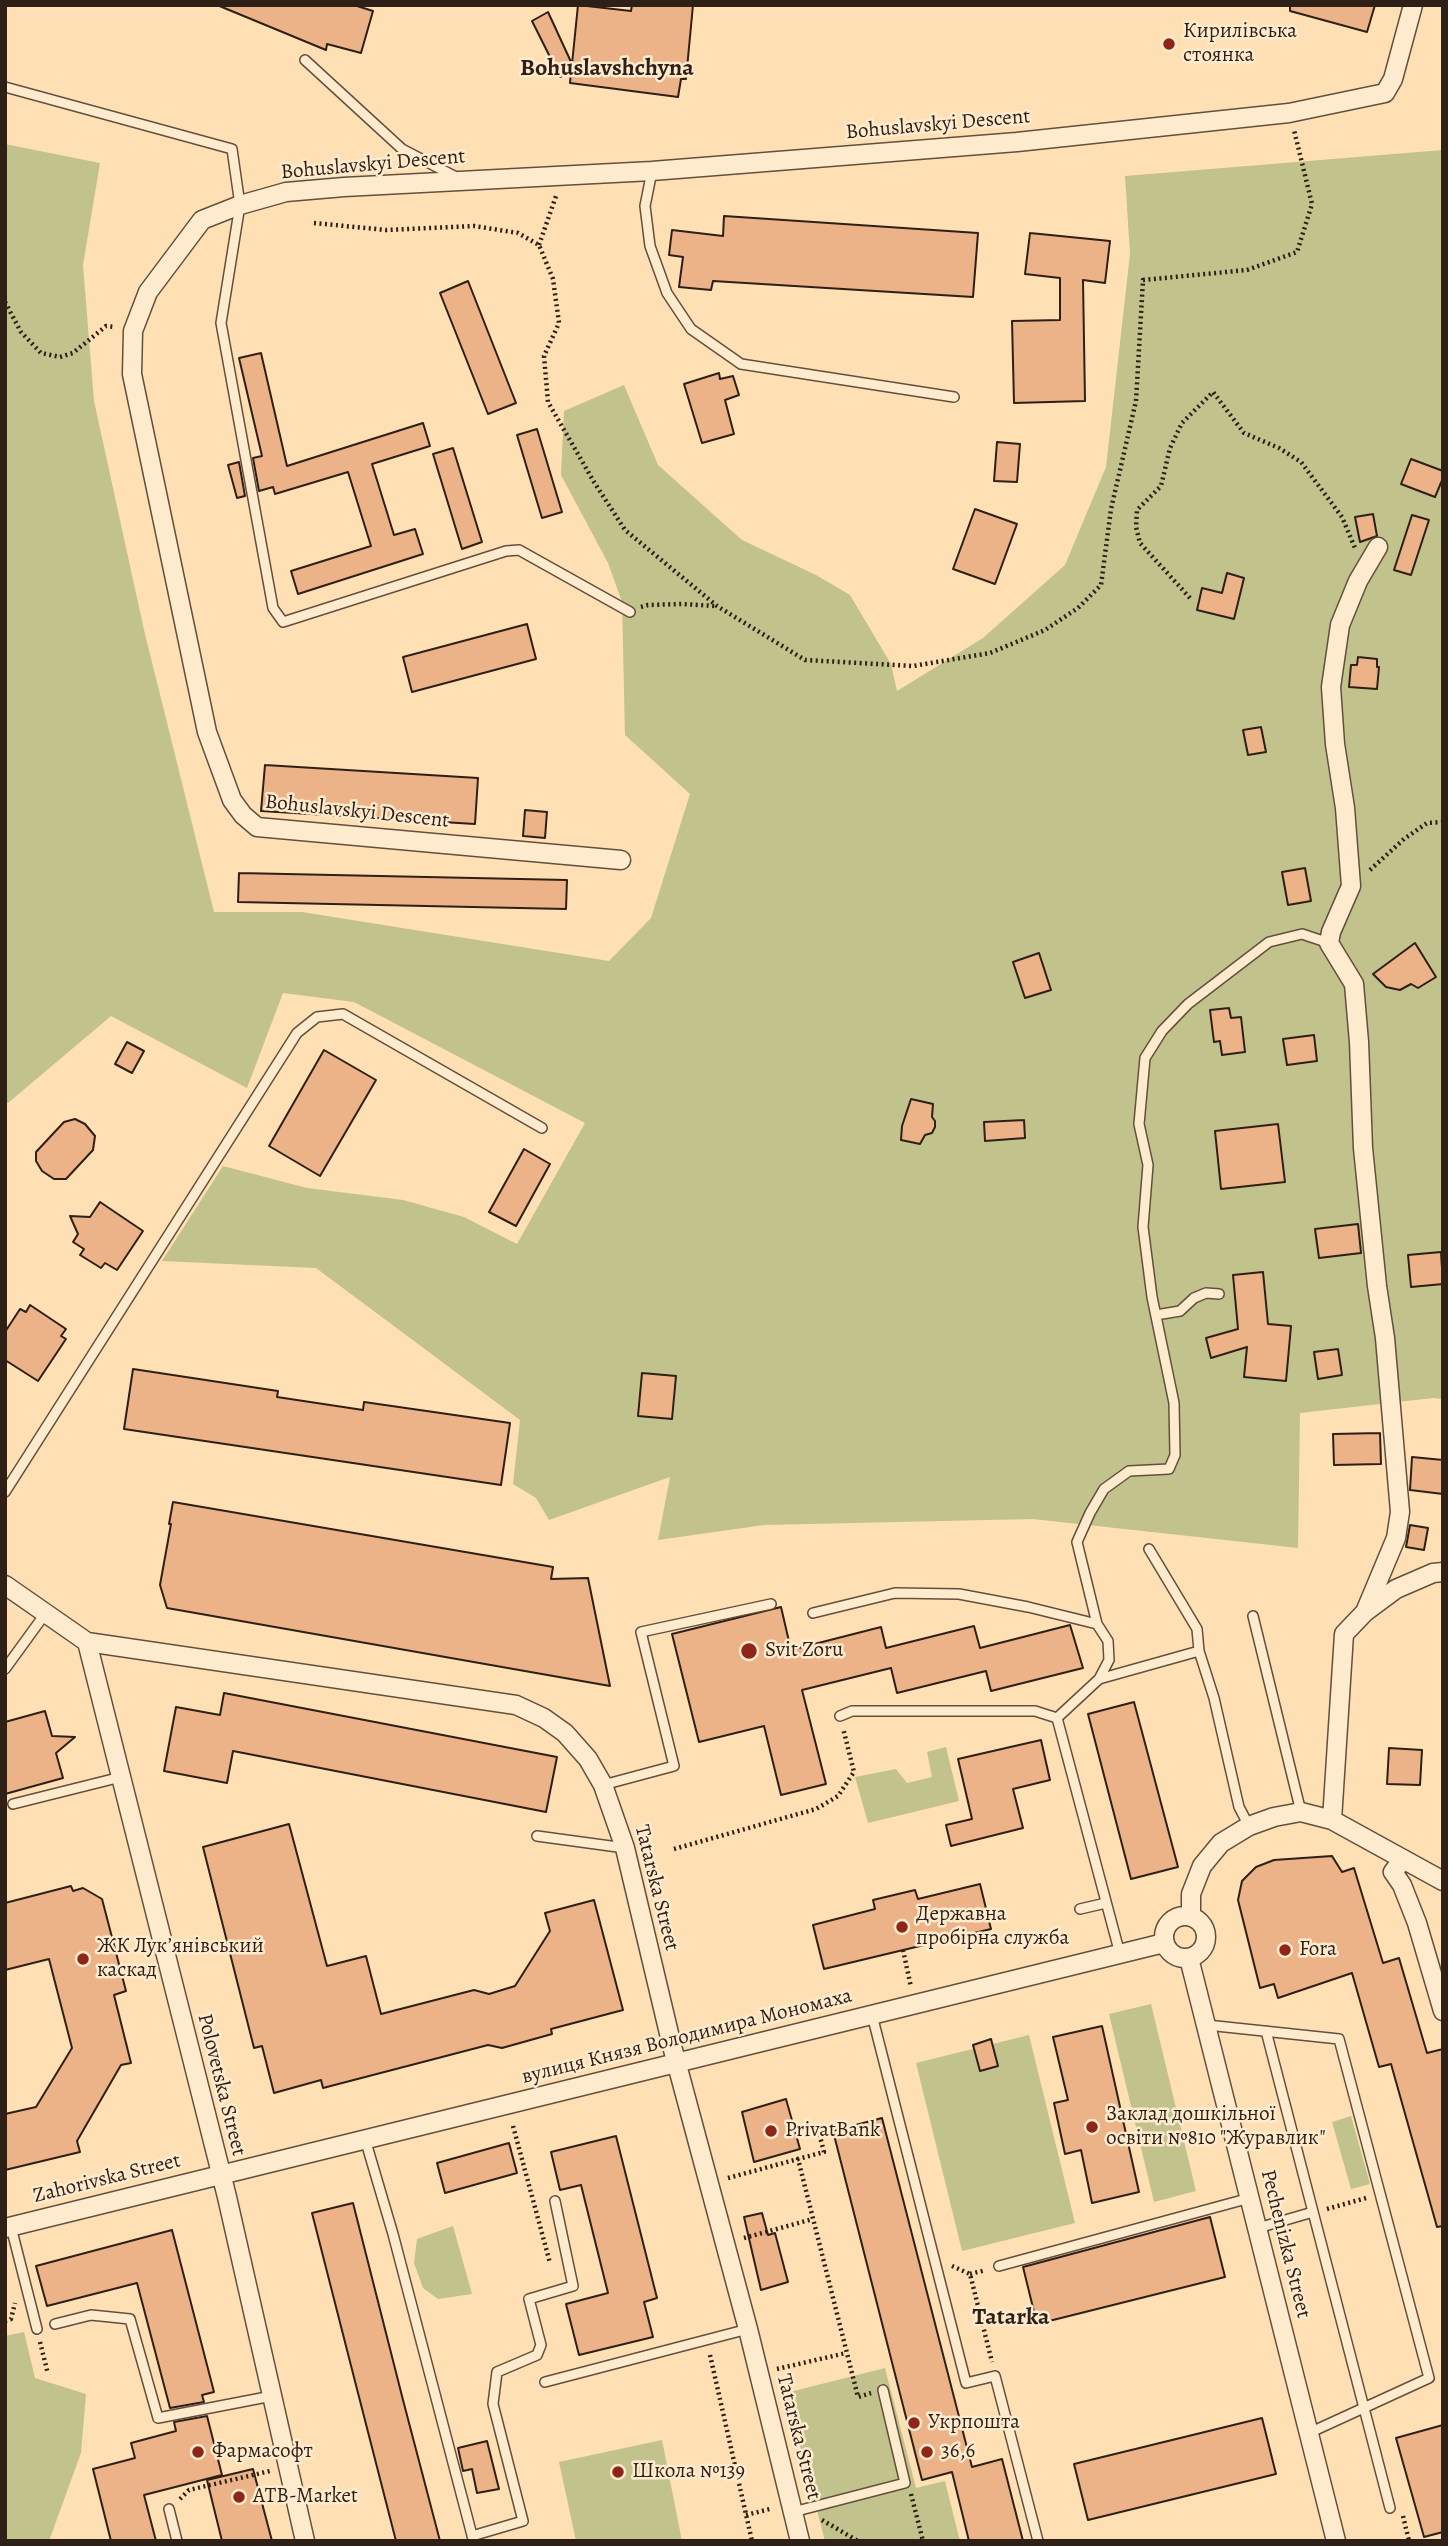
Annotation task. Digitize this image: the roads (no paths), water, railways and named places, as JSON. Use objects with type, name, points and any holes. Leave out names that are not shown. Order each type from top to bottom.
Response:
[{"type":"street","name":"Bohuslavskyi Descent","points":[[621,860],[257,827],[243,815],[233,800],[207,732],[132,374],[133,331],[148,292],[202,220],[240,205],[286,192],[652,171],[1017,142],[1289,113],[1385,93],[1393,79],[1413,5]]},
{"type":"street","points":[[1365,1612],[1396,1538],[1401,1512],[1385,1338],[1363,1148],[1354,984],[1329,943],[1351,886],[1331,687],[1339,625],[1378,547]]},
{"type":"street","points":[[1332,1820],[1343,1634],[1365,1612],[1396,1589],[1436,1568]]},
{"type":"street","points":[[5,1585],[87,1642]]},
{"type":"street","name":"Tatarska Street","points":[[87,1642],[516,1705],[544,1718],[565,1733],[588,1759],[603,1785],[625,1848],[677,2063],[748,2329],[800,2541]]},
{"type":"street","name":"Polovetska Street","points":[[87,1642],[220,2175],[305,2541]]},
{"type":"street","points":[[1191,1917],[1191,1894],[1202,1866],[1221,1843],[1249,1826],[1274,1817],[1301,1812],[1332,1820],[1443,1881]]},
{"type":"street","points":[[1403,1859],[1393,1872],[1402,1885],[1417,1923],[1443,2011]]},
{"type":"street","points":[[1191,1917],[1201,1924],[1206,1935],[1200,1952],[1189,1958],[1177,1957],[1164,1943],[1165,1930],[1172,1920],[1191,1917]]},
{"type":"street","name":"вулиця Князя Володимира Мономаха","points":[[220,2175],[1164,1943]]},
{"type":"street","name":"Pechenizka Street","points":[[1189,1958],[1336,2541]]},
{"type":"street","name":"Zahorivska Street","points":[[8,2228],[220,2175]]},
{"type":"lane","points":[[305,60],[402,149],[463,180]]},
{"type":"lane","points":[[5,87],[232,149],[240,205],[221,323],[273,608],[284,622],[506,551],[519,550],[630,612]]},
{"type":"lane","points":[[652,171],[645,206],[650,246],[667,293],[691,329],[741,363],[954,397]]},
{"type":"lane","points":[[1057,1718],[1099,1679],[1109,1660],[1108,1641],[1097,1624],[1077,1542],[1090,1513],[1104,1489],[1129,1471],[1169,1469],[1175,1455],[1174,1404],[1156,1315],[1143,1227],[1148,1165],[1139,1124],[1145,1058],[1162,1031],[1188,1004],[1269,942],[1302,934],[1329,943]]},
{"type":"lane","points":[[5,1492],[297,1033],[317,1017],[343,1014],[542,1128]]},
{"type":"lane","points":[[1156,1315],[1180,1311],[1194,1298],[1206,1293],[1220,1294]]},
{"type":"lane","points":[[1149,1549],[1197,1629],[1199,1651],[1214,1698],[1239,1807],[1249,1826]]},
{"type":"lane","points":[[813,1614],[895,1593],[959,1594],[1097,1624]]},
{"type":"lane","points":[[603,1785],[674,1766],[641,1632],[771,1604]]},
{"type":"lane","points":[[5,1669],[45,1614]]},
{"type":"lane","points":[[1253,1616],[1301,1812]]},
{"type":"lane","points":[[1099,1679],[1199,1651]]},
{"type":"lane","points":[[840,1716],[852,1711],[1035,1711],[1057,1718]]},
{"type":"lane","points":[[1057,1718],[1120,1954]]},
{"type":"lane","points":[[13,1804],[121,1777]]},
{"type":"lane","points":[[537,1836],[625,1848]]},
{"type":"lane","points":[[1080,1909],[1106,1903]]},
{"type":"lane","points":[[872,2015],[966,2383],[995,2376],[1038,2541]]},
{"type":"lane","points":[[1207,2025],[1339,2039],[1429,2378],[1309,2433]]},
{"type":"lane","points":[[1266,2031],[1390,2508]]},
{"type":"lane","points":[[365,2139],[393,2234],[473,2538],[523,2521],[493,2403],[497,2372],[537,2355],[541,2345],[528,2299],[573,2287],[555,2201]]},
{"type":"lane","points":[[999,2266],[1250,2198]]},
{"type":"lane","points":[[1258,2228],[1313,2212]]},
{"type":"lane","points":[[8,2228],[37,2329]]},
{"type":"lane","points":[[55,2324],[91,2315],[130,2319],[158,2418],[273,2396]]},
{"type":"lane","points":[[545,2382],[748,2329]]},
{"type":"lane","points":[[793,2511],[905,2483],[883,2390]]},
{"type":"lane","points":[[169,2509],[177,2541]]},
{"type":"place","name":"Кирилівська стоянка","points":[[1169,44]]},
{"type":"place","name":"Svit Zoru","points":[[749,1651]]},
{"type":"place","name":"Державна пробірна служба","points":[[902,1927]]},
{"type":"place","name":"Fora","points":[[1285,1950]]},
{"type":"place","name":"ЖК Лук’янівський каскад","points":[[83,1959]]},
{"type":"place","name":"Заклад дошкільної освіти №810 \"Журавлик\"","points":[[1092,2127]]},
{"type":"place","name":"PrivatBank","points":[[771,2131]]},
{"type":"place","name":"Укрпошта","points":[[914,2423]]},
{"type":"place","name":"Фармасофт","points":[[198,2452]]},
{"type":"place","name":"36,6","points":[[927,2452]]},
{"type":"place","name":"Школа №139","points":[[618,2472]]},
{"type":"place","name":"ATB-Market","points":[[239,2497]]},
{"type":"district","name":"Bohuslavshchyna","points":[[607,69]]},
{"type":"district","name":"Tatarka","points":[[1011,2318]]}]
